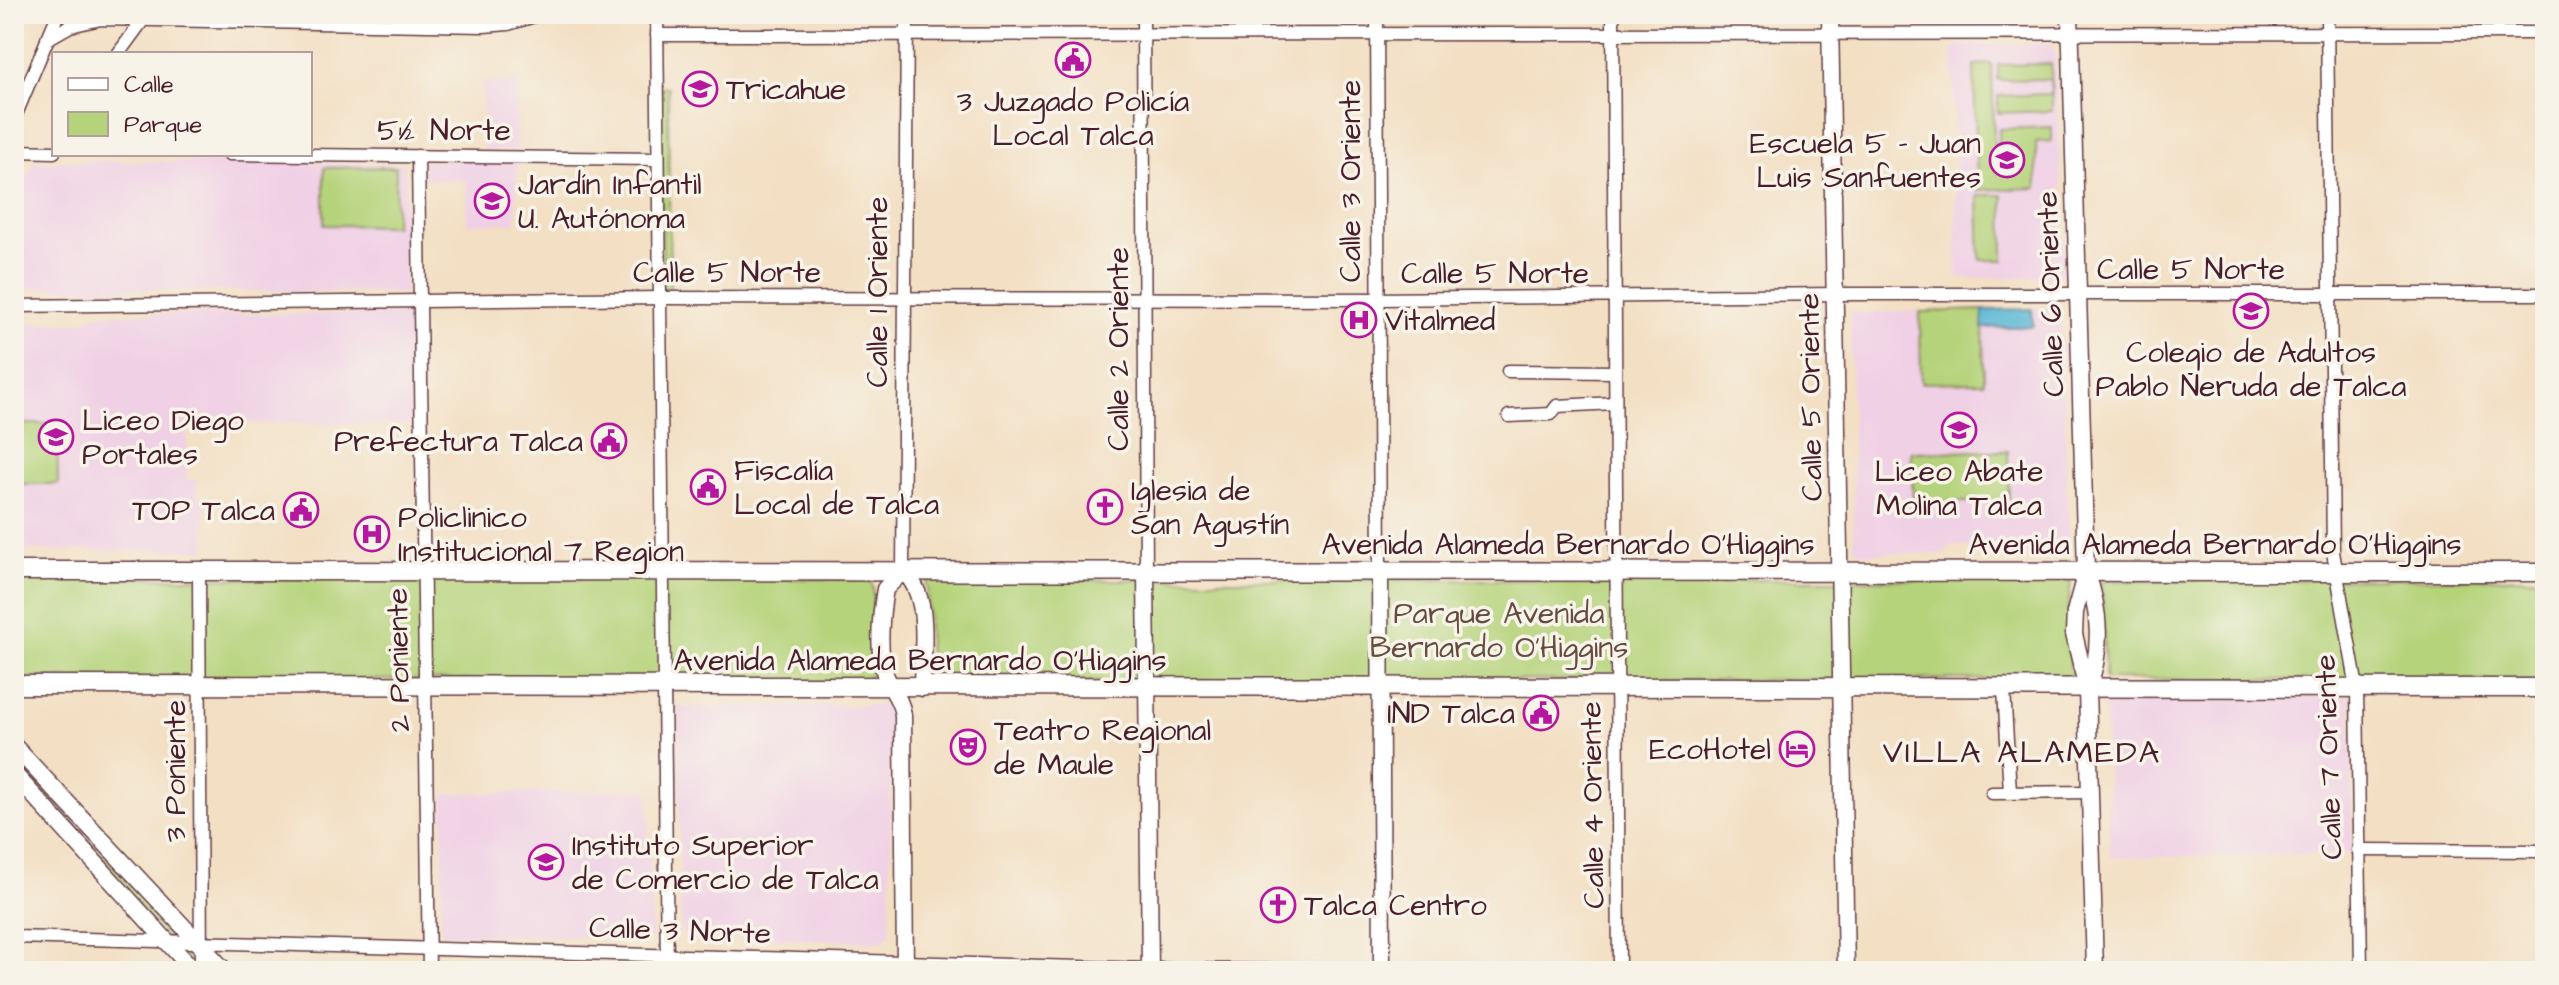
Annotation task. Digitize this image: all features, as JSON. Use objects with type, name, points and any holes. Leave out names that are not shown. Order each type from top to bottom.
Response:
[{"type":"main road","name":"Calle 5 Oriente","points":[[1830,14],[1846,971]]},
{"type":"main road","name":"Calle 6 Oriente","points":[[2070,14],[2086,572],[2075,612],[2074,634],[2087,689],[2095,971]]},
{"type":"main road","name":"Avenida Alameda Bernardo O'Higgins","points":[[14,571],[2545,572]]},
{"type":"main road","points":[[905,967],[903,715],[883,668],[884,600],[889,583],[903,571],[915,583],[920,599],[922,688]]},
{"type":"main road","name":"Calle 2 Oriente","points":[[1146,572],[1150,970]]},
{"type":"main road","name":"Calle 3 Oriente","points":[[1380,572],[1382,971]]},
{"type":"main road","name":"Avenida Alameda Bernardo O'Higgins","points":[[14,685],[2545,688]]},
{"type":"main road","points":[[14,746],[225,971]]},
{"type":"main road","points":[[14,774],[194,971]]},
{"type":"street","points":[[14,119],[58,14]]},
{"type":"street","points":[[47,39],[82,22],[143,20],[484,26],[520,22],[541,14]]},
{"type":"street","points":[[657,14],[667,971]]},
{"type":"street","name":"Calle 1 Oriente","points":[[903,571],[907,14]]},
{"type":"street","name":"Calle 2 Oriente","points":[[1143,14],[1146,572]]},
{"type":"street","name":"Calle 3 Oriente","points":[[1377,14],[1380,572]]},
{"type":"street","name":"Calle 4 Oriente","points":[[1613,14],[1619,971]]},
{"type":"street","name":"Calle 7 Oriente","points":[[2327,14],[2337,573],[2357,688],[2361,971]]},
{"type":"street","points":[[119,52],[143,20]]},
{"type":"street","points":[[657,35],[907,32],[2545,33]]},
{"type":"street","points":[[14,151],[52,152]]},
{"type":"street","name":"5½ Norte","points":[[312,155],[658,159]]},
{"type":"street","name":"2 Poniente","points":[[418,156],[429,971]]},
{"type":"street","name":"Calle 5 Norte","points":[[14,306],[661,298],[1146,296],[1378,299],[1837,294],[2545,294]]},
{"type":"street","points":[[1508,371],[1615,372]]},
{"type":"street","points":[[1509,416],[1551,414],[1557,406],[1566,404],[1615,403]]},
{"type":"street","name":"3 Poniente","points":[[199,571],[202,684],[201,971]]},
{"type":"street","points":[[2004,689],[2010,792]]},
{"type":"street","points":[[1992,793],[2090,792]]},
{"type":"street","points":[[2358,850],[2545,851]]},
{"type":"street","name":"Calle 3 Norte","points":[[14,937],[667,956],[905,967],[1345,971]]},
{"type":"shaded area","name":"Escuela 5 - Juan Luis Sanfuentes","points":[[2050,44],[2055,49],[2065,271],[2058,277],[1957,278],[1953,46]]},
{"type":"shaded area","points":[[483,81],[517,82],[517,150],[483,150]]},
{"type":"shaded area","name":"Jardín Infantil U. Autónoma","points":[[517,160],[516,223],[467,224],[466,180],[424,179],[424,161]]},
{"type":"shaded area","points":[[34,161],[405,164],[405,293],[14,288],[14,205]]},
{"type":"shaded area","name":"Liceo Abate Molina Talca","points":[[2056,308],[2061,313],[2069,546],[2062,554],[1971,554],[1968,546],[1949,546],[1945,554],[1861,553],[1854,548],[1850,313]]},
{"type":"shaded area","points":[[96,314],[415,314],[415,424],[187,423],[187,480],[197,480],[197,495],[204,501],[206,550],[14,551],[14,324],[82,322]]},
{"type":"shaded area","points":[[2351,696],[2352,853],[2110,858],[2105,701]]},
{"type":"shaded area","points":[[885,705],[891,709],[890,935],[879,942],[681,934],[678,707]]},
{"type":"shaded area","name":"Instituto Superior de Comercio de Talca","points":[[648,790],[652,938],[441,934],[444,794]]},
{"type":"green space","points":[[1992,64],[1994,144],[1999,144],[1999,129],[2052,127],[2052,141],[2036,142],[2037,188],[1977,190],[1974,65]]},
{"type":"green space","points":[[2051,64],[2052,111],[1998,113],[1998,96],[2051,94],[2050,79],[1998,80],[1998,65]]},
{"type":"green space","points":[[660,87],[668,87],[670,295],[663,296]]},
{"type":"green space","points":[[396,167],[395,226],[324,225],[324,168]]},
{"type":"green space","points":[[1978,195],[2003,195],[2004,260],[1980,260]]},
{"type":"green space","points":[[1983,310],[1984,382],[1921,383],[1920,312]]},
{"type":"green space","points":[[14,424],[57,424],[58,484],[14,484]]},
{"type":"green space","points":[[2008,451],[2009,502],[1913,502],[1911,452]]},
{"type":"green space","points":[[14,578],[868,579],[873,586],[873,673],[863,682],[14,678]]},
{"type":"green space","points":[[2545,578],[2545,681],[2106,679],[2105,676],[2102,581]]},
{"type":"green space","name":"Parque Avenida Bernardo O'Higgins","points":[[927,580],[2071,580],[2068,609],[2071,679],[937,682],[929,674]]},
{"type":"green space","points":[[14,757],[208,971],[197,971],[14,766]]},
{"type":"water","points":[[2032,309],[2033,326],[1982,328],[1983,310]]},
{"type":"place","name":"3 Juzgado Policía Local Talca","points":[[1073,60]]},
{"type":"place","name":"Tricahue","points":[[700,89]]},
{"type":"place","name":"Escuela 5 - Juan Luis Sanfuentes","points":[[2007,160]]},
{"type":"place","name":"Jardín Infantil U. Autónoma","points":[[492,201]]},
{"type":"place","name":"Colegio de Adultos Pablo Neruda de Talca","points":[[2251,311]]},
{"type":"place","name":"Vitalmed","points":[[1359,320]]},
{"type":"place","name":"Liceo Abate Molina Talca","points":[[1959,430]]},
{"type":"place","name":"Liceo Diego Portales","points":[[56,437]]},
{"type":"place","name":"Prefectura Talca","points":[[609,441]]},
{"type":"place","name":"Fiscalía Local de Talca","points":[[708,487]]},
{"type":"place","name":"Iglesia de San Agustín","points":[[1105,507]]},
{"type":"place","name":"TOP Talca","points":[[301,510]]},
{"type":"place","name":"Policlinico Institucional 7 Region","points":[[372,534]]},
{"type":"place","name":"IND Talca","points":[[1541,713]]},
{"type":"place","name":"Teatro Regional de Maule","points":[[968,747]]},
{"type":"place","name":"EcoHotel","points":[[1797,749]]},
{"type":"place","name":"Instituto Superior de Comercio de Talca","points":[[546,862]]},
{"type":"place","name":"Talca Centro","points":[[1278,905]]},
{"type":"district","name":"VILLA ALAMEDA","points":[[2022,751]]}]
